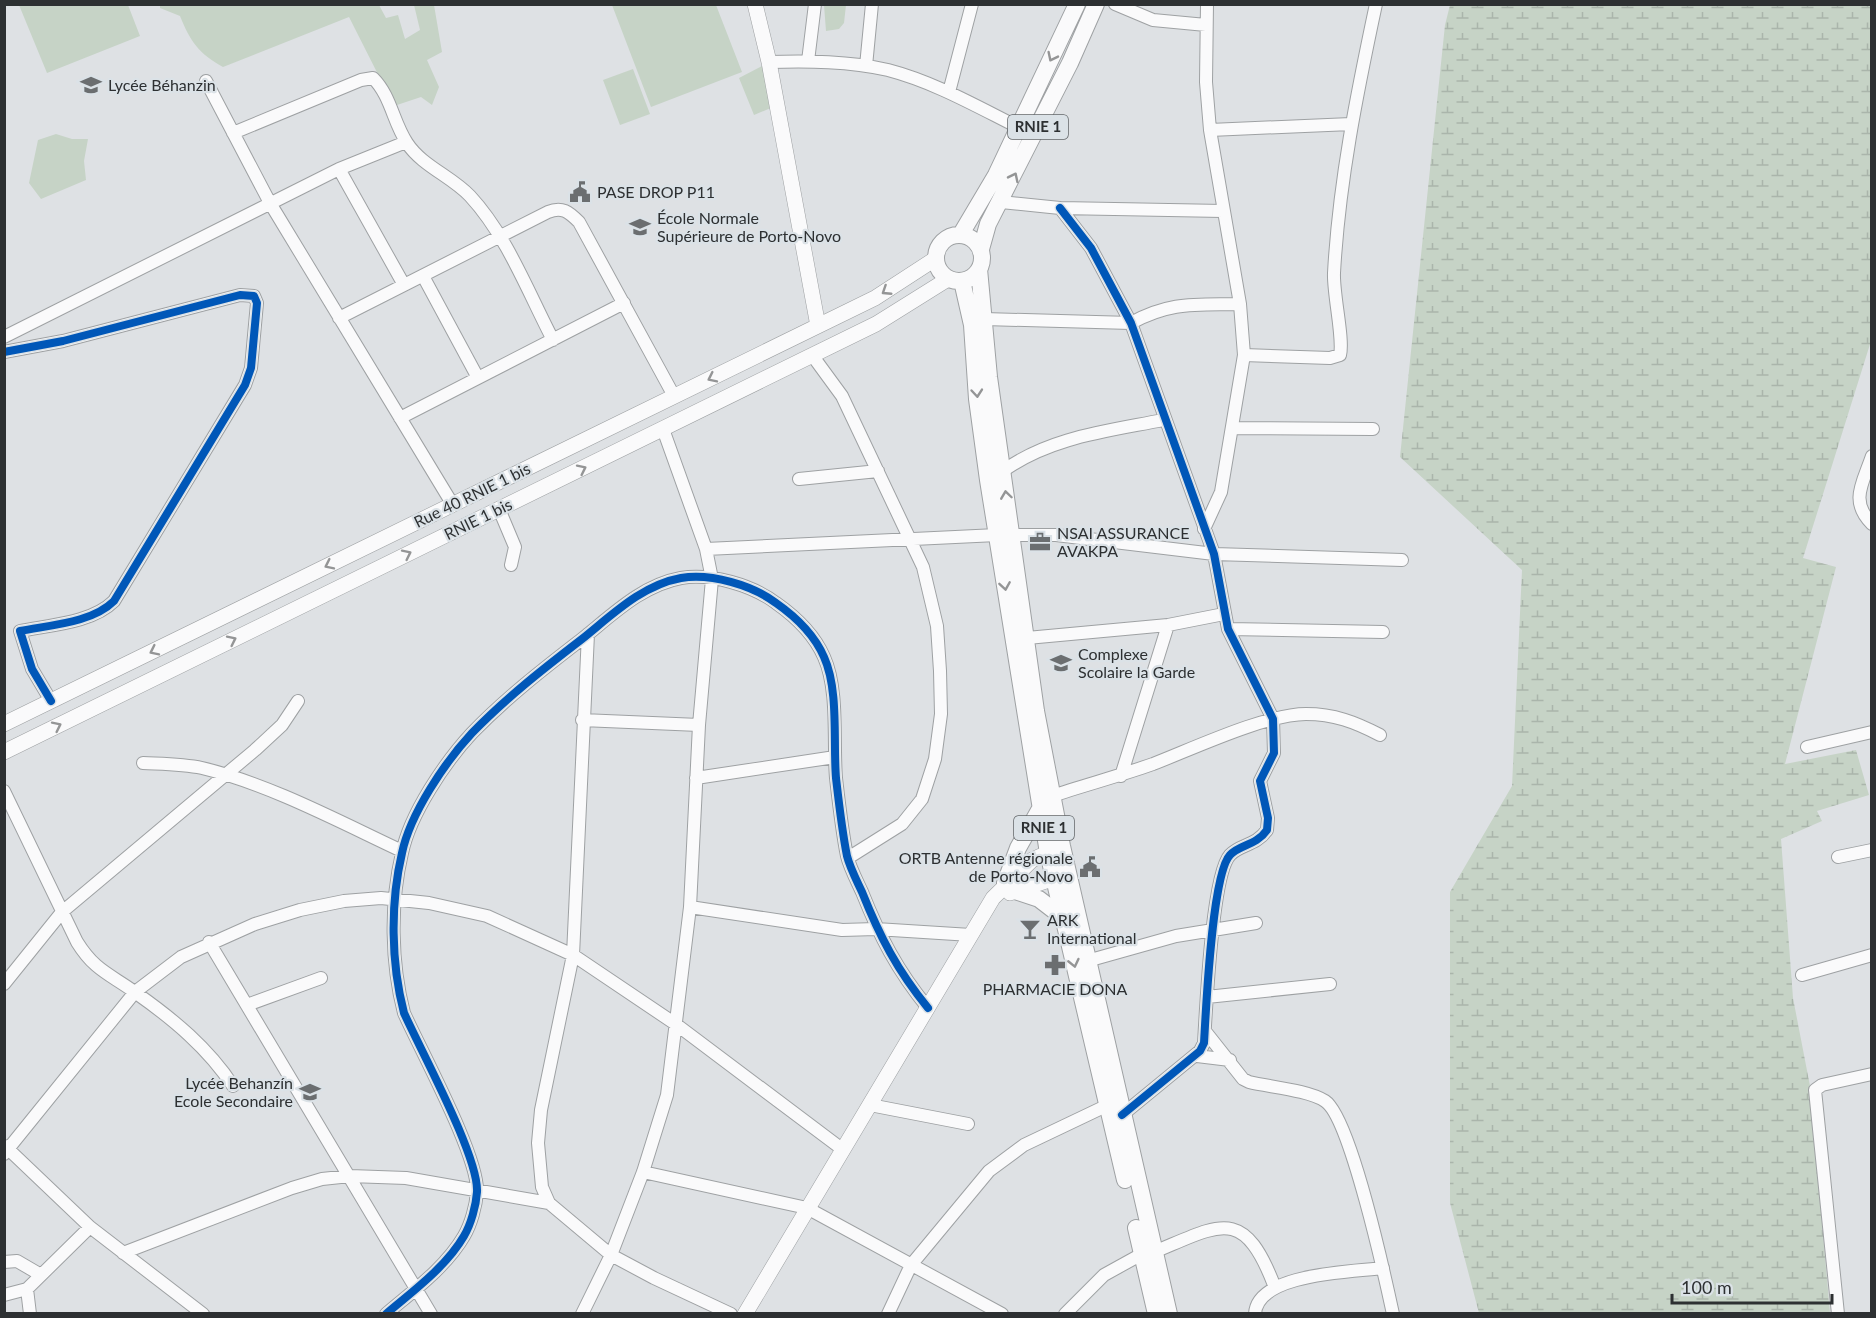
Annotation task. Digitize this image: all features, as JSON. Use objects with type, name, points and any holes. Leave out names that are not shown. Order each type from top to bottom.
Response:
[{"type":"highway","name":"RNIE 1","points":[[1046,802],[1027,638],[977,399],[970,313],[955,280],[938,271],[935,259],[938,246],[948,237],[961,234],[996,175],[1077,4]]},
{"type":"highway","name":"RNIE 1","points":[[1096,4],[1001,202],[988,224],[981,249],[979,270],[1003,471],[1004,535],[1046,802],[1061,877],[1087,961],[1122,1115],[1148,1253],[1156,1314]]},
{"type":"highway","points":[[961,234],[973,239],[981,249]]},
{"type":"highway","points":[[955,280],[979,270]]},
{"type":"highway","points":[[1046,802],[1018,848],[1010,887],[1039,899],[1065,919]]},
{"type":"highway","name":"RNIE 1","points":[[1061,877],[1065,919],[1108,1105],[1148,1253],[1169,1314]]},
{"type":"main road","points":[[755,4],[769,62],[818,326]]},
{"type":"main road","name":"Rue 40 RNIE 1 bis","points":[[6,721],[875,298],[935,259]]},
{"type":"main road","name":"RNIE 1 bis","points":[[4,752],[876,324],[955,280]]},
{"type":"main road","points":[[745,1314],[993,898],[1010,887],[1032,861],[1055,849]]},
{"type":"main road","points":[[1010,887],[1061,877]]},
{"type":"street","points":[[808,61],[815,4]]},
{"type":"street","points":[[866,66],[872,4]]},
{"type":"street","points":[[949,92],[972,4]]},
{"type":"street","points":[[1115,4],[1153,20],[1206,26]]},
{"type":"street","points":[[1204,529],[1221,492],[1244,356],[1240,304],[1210,130],[1206,82],[1207,4]]},
{"type":"street","points":[[1244,356],[1330,358],[1340,355],[1334,274],[1351,124],[1376,4]]},
{"type":"street","points":[[769,62],[808,61],[866,66],[906,76],[949,92],[1018,127]]},
{"type":"street","points":[[233,133],[361,80],[373,78],[381,86],[406,142],[424,160],[448,176],[471,197],[499,237],[553,340]]},
{"type":"street","points":[[206,81],[270,203],[453,505]]},
{"type":"street","points":[[1210,130],[1351,124]]},
{"type":"street","points":[[4,337],[339,169],[406,142]]},
{"type":"street","points":[[339,169],[404,285]]},
{"type":"street","points":[[1001,202],[1060,208],[1224,211]]},
{"type":"street","points":[[1060,208],[1091,248],[1131,323],[1163,420],[1214,554],[1228,629],[1273,719],[1274,753],[1260,781],[1268,818],[1267,830],[1255,843],[1230,854],[1226,861],[1212,933],[1204,1042],[1197,1056],[1122,1115]]},
{"type":"street","points":[[339,318],[556,209],[565,210],[579,222],[674,396]]},
{"type":"street","points":[[423,276],[477,378]]},
{"type":"street","points":[[4,352],[63,341],[240,295],[254,296],[257,303],[251,368],[245,385],[114,601],[93,614],[71,621],[20,631],[32,669],[51,701]]},
{"type":"street","points":[[400,418],[624,303]]},
{"type":"street","points":[[984,319],[1131,323],[1173,305],[1240,304]]},
{"type":"street","points":[[812,355],[842,396],[911,538],[923,567],[937,626],[941,714],[935,759],[922,800],[902,824],[848,858]]},
{"type":"street","points":[[1003,471],[1032,453],[1060,442],[1163,420]]},
{"type":"street","points":[[1233,428],[1373,429]]},
{"type":"street","points":[[582,1314],[610,1255],[643,1172],[666,1095],[690,907],[699,725],[712,579],[706,549],[663,429]]},
{"type":"street","points":[[1872,456],[1858,502],[1864,516],[1872,524]]},
{"type":"street","points":[[799,479],[878,471]]},
{"type":"street","points":[[499,509],[515,547],[511,565]]},
{"type":"street","points":[[706,549],[911,538],[1056,535],[1214,554],[1402,560]]},
{"type":"street","points":[[386,1314],[416,1289],[454,1250],[465,1234],[477,1191],[468,1155],[404,1014],[398,989],[394,948],[395,899],[402,851],[428,795],[460,746],[505,698],[632,599],[682,578],[712,579],[760,591],[794,616],[815,640],[825,658],[831,687],[835,758],[848,858],[876,929],[902,977],[928,1008]]},
{"type":"street","points":[[1027,638],[1168,625],[1224,614]]},
{"type":"street","points":[[1121,776],[1168,625]]},
{"type":"street","points":[[1228,629],[1383,632]]},
{"type":"street","points":[[549,1203],[539,1166],[541,1110],[573,955],[582,720],[588,634]]},
{"type":"street","points":[[4,984],[62,912],[223,774],[269,738],[290,716],[298,701]]},
{"type":"street","points":[[1046,802],[1273,719],[1303,714],[1327,715],[1352,721],[1380,735]]},
{"type":"street","points":[[582,720],[699,725]]},
{"type":"street","points":[[1807,747],[1872,732]]},
{"type":"street","points":[[696,778],[835,758]]},
{"type":"street","points":[[143,763],[186,765],[223,774],[309,807],[402,851]]},
{"type":"street","points":[[4,791],[62,912],[89,962],[135,992],[203,1047],[233,1086]]},
{"type":"street","points":[[1838,857],[1872,850]]},
{"type":"street","points":[[203,1314],[90,1227],[6,1150],[135,992],[181,957],[209,942],[300,910],[344,901],[395,899],[429,903],[487,916],[573,955],[676,1025],[842,1149]]},
{"type":"street","points":[[690,907],[820,928],[971,934]]},
{"type":"street","points":[[1087,961],[1176,936],[1212,933],[1256,923]]},
{"type":"street","points":[[209,942],[431,1314]]},
{"type":"street","points":[[1802,975],[1872,955]]},
{"type":"street","points":[[247,1005],[321,978]]},
{"type":"street","points":[[1207,997],[1330,984]]},
{"type":"street","points":[[1204,1031],[1230,1060],[1243,1079],[1323,1099],[1333,1107],[1359,1180],[1393,1314]]},
{"type":"street","points":[[1197,1056],[1230,1060]]},
{"type":"street","points":[[1838,1314],[1815,1090],[1822,1085],[1872,1074]]},
{"type":"street","points":[[870,1105],[968,1124]]},
{"type":"street","points":[[888,1314],[911,1265],[973,1188],[1005,1158],[1024,1145],[1108,1105]]},
{"type":"street","points":[[643,1172],[807,1208],[1002,1314]]},
{"type":"street","points":[[123,1252],[292,1188],[322,1179],[350,1176],[406,1178],[549,1203],[610,1255],[731,1314]]},
{"type":"street","points":[[4,1295],[27,1289],[90,1227]]},
{"type":"street","points":[[1065,1314],[1104,1275],[1148,1253],[1211,1230],[1234,1229],[1245,1233],[1253,1242],[1274,1285]]},
{"type":"street","points":[[4,1262],[17,1261],[41,1275]]},
{"type":"street","points":[[1255,1314],[1259,1297],[1274,1285],[1326,1275],[1383,1268]]},
{"type":"street","points":[[27,1289],[30,1314]]},
{"type":"green space","points":[[19,5],[128,5],[140,36],[47,73]]},
{"type":"green space","points":[[160,5],[379,5],[386,18],[398,15],[405,39],[420,30],[414,5],[434,5],[442,52],[427,60],[439,87],[432,105],[421,97],[394,106],[349,17],[223,67],[196,46],[180,16],[160,8]]},
{"type":"green space","points":[[612,5],[716,5],[742,72],[651,107]]},
{"type":"green space","points":[[824,5],[846,5],[844,23],[839,29],[826,31]]},
{"type":"green space","points":[[1450,5],[1871,5],[1871,341],[1803,558],[1836,567],[1785,764],[1856,750],[1869,795],[1817,811],[1822,821],[1781,839],[1793,998],[1810,1086],[1830,1313],[1479,1313],[1450,1203],[1450,892],[1512,786],[1522,570],[1400,457],[1445,25]]},
{"type":"green space","points":[[764,65],[773,107],[754,115],[739,78]]},
{"type":"green space","points":[[633,69],[650,114],[620,125],[603,80]]},
{"type":"green space","points":[[56,134],[72,139],[88,139],[84,161],[86,180],[41,199],[29,183],[38,140]]},
{"type":"cycle path","points":[[1060,208],[1091,248],[1131,323],[1214,554],[1228,629],[1273,719],[1274,753],[1260,781],[1268,818],[1267,830],[1258,839],[1230,855],[1224,867],[1219,888],[1208,974],[1204,1043],[1200,1051],[1122,1115]]},
{"type":"cycle path","points":[[4,352],[63,341],[240,295],[254,296],[257,303],[251,368],[245,385],[114,601],[82,619],[20,631],[32,669],[51,701]]},
{"type":"cycle path","points":[[386,1314],[428,1278],[457,1247],[471,1220],[477,1192],[469,1155],[448,1104],[404,1013],[400,994],[394,954],[394,913],[398,872],[406,838],[430,789],[451,758],[472,733],[525,684],[640,594],[681,578],[718,579],[743,586],[766,597],[791,614],[810,633],[824,657],[832,685],[836,778],[848,861],[890,953],[928,1008]]},
{"type":"place","name":"Lycée Béhanzin","points":[[91,85]]},
{"type":"place","name":"PASE DROP P11","points":[[580,192]]},
{"type":"place","name":"École Normale Supérieure de Porto-Novo","points":[[640,227]]},
{"type":"place","name":"NSAI ASSURANCE AVAKPA","points":[[1040,542]]},
{"type":"place","name":"Complexe Scolaire la Garde","points":[[1061,663]]},
{"type":"place","name":"ORTB Antenne régionale de Porto-Novo","points":[[1090,867]]},
{"type":"place","name":"ARK International","points":[[1030,929]]},
{"type":"place","name":"PHARMACIE DONA","points":[[1055,965]]},
{"type":"place","name":"Lycée Behanzín Ecole Secondaire","points":[[310,1092]]}]
